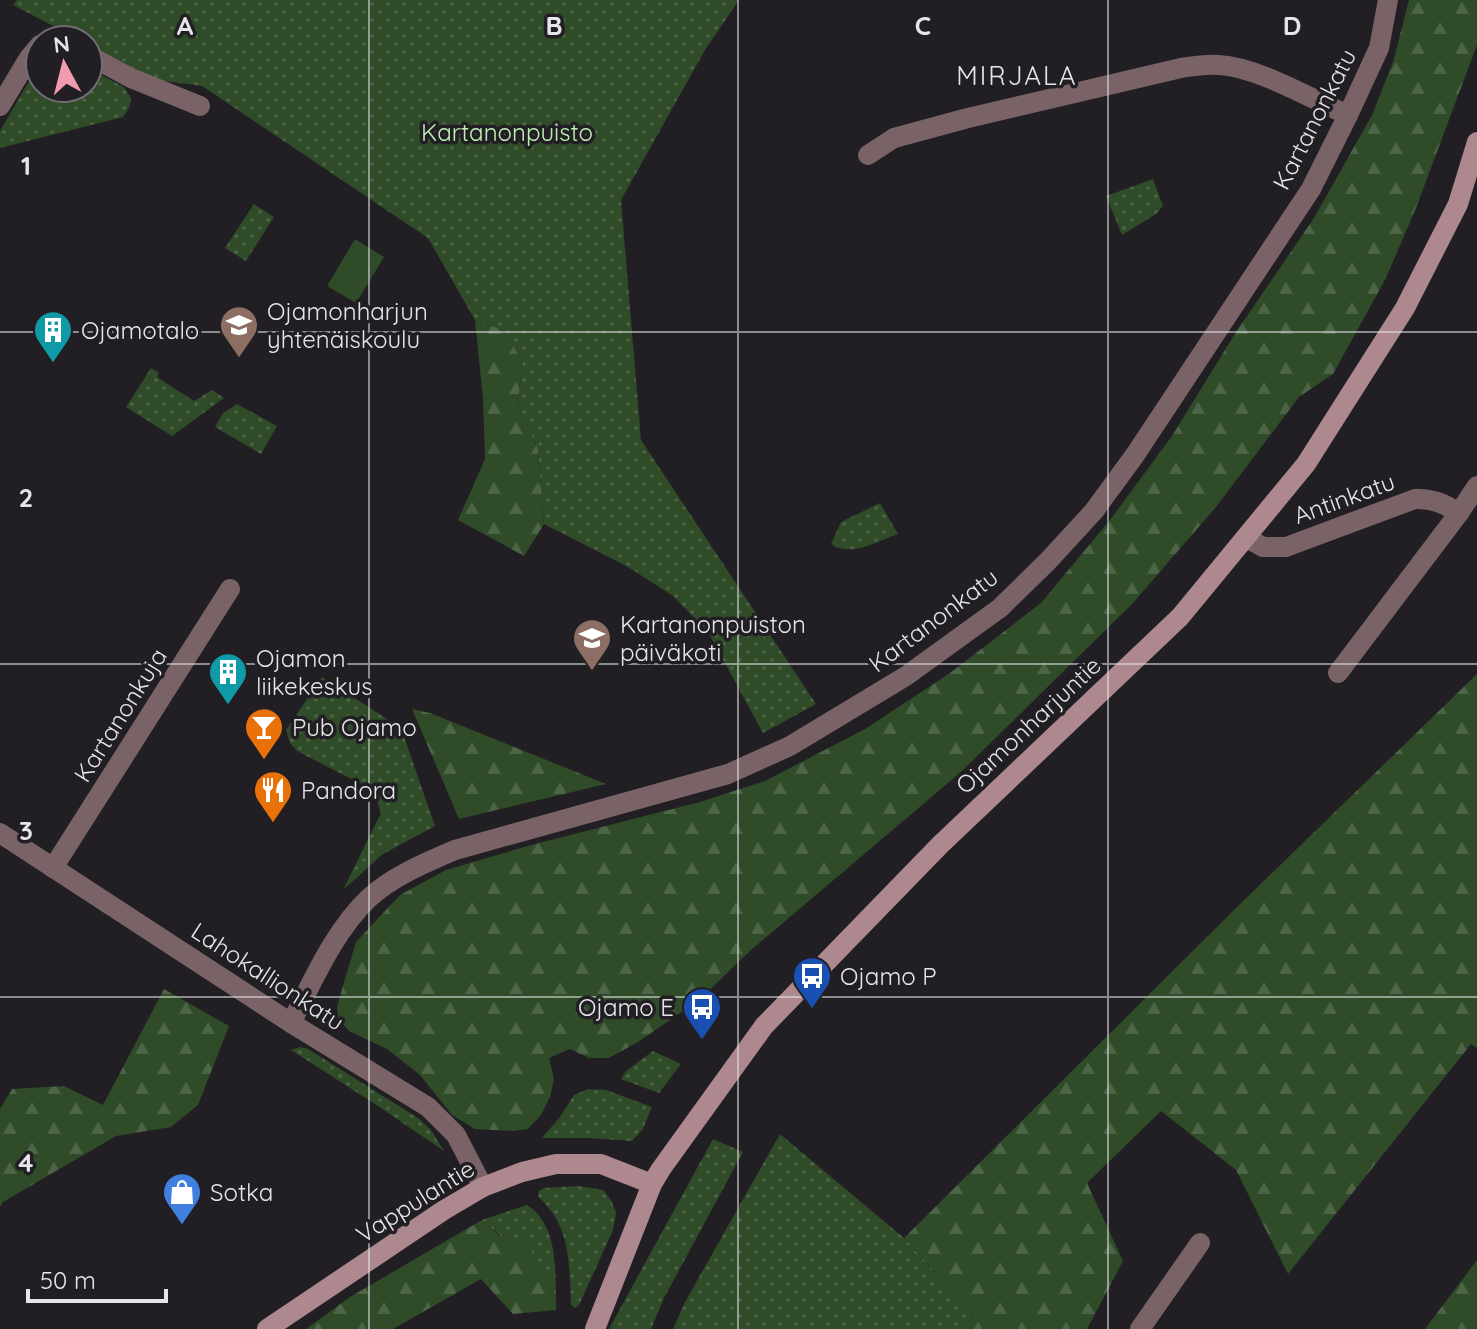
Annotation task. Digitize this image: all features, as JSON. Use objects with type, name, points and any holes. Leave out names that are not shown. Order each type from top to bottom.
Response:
[{"type":"main road","name":"Ojamonharjuntie","points":[[595,1329],[652,1184],[764,1026],[940,845],[1180,617],[1306,464],[1405,308],[1458,204],[1477,142]]},
{"type":"main road","name":"Vappulantie","points":[[267,1329],[444,1210],[483,1187],[522,1172],[556,1164],[601,1164],[652,1184]]},
{"type":"street","name":"Kartanonkatu","points":[[291,1023],[345,928],[369,899],[395,879],[455,850],[728,774],[790,746],[906,676],[1000,608],[1094,511],[1135,455],[1311,189],[1379,48],[1388,0]]},
{"type":"street","points":[[104,64],[200,106]]},
{"type":"street","points":[[868,155],[894,138],[1201,64],[1252,71],[1348,115]]},
{"type":"street","points":[[0,106],[24,66]]},
{"type":"street","points":[[1338,673],[1477,486]]},
{"type":"street","name":"Antinkatu","points":[[1247,538],[1263,547],[1286,547],[1415,499],[1445,503],[1459,513]]},
{"type":"street","name":"Kartanonkuja","points":[[53,868],[230,589]]},
{"type":"street","name":"Lahokallionkatu","points":[[0,833],[291,1023],[428,1107],[456,1135],[483,1187]]},
{"type":"street","points":[[1140,1329],[1200,1243]]},
{"type":"green space","name":"Kartanonpuisto","points":[[17,0],[739,0],[705,50],[621,200],[641,440],[816,704],[763,733],[708,632],[673,596],[628,567],[544,524],[538,449],[518,406],[522,361],[504,330],[475,320],[428,238],[202,86],[156,80],[104,52],[104,24],[49,24],[13,5]]},
{"type":"green space","points":[[1409,0],[1477,0],[1477,45],[1416,208],[1386,278],[1333,374],[1299,397],[1216,507],[1133,603],[961,772],[751,950],[699,1000],[609,1058],[589,1058],[570,1049],[549,1058],[554,1079],[550,1097],[541,1115],[528,1129],[475,1129],[452,1115],[420,1075],[387,1049],[349,1031],[338,1018],[337,1006],[356,942],[400,895],[446,870],[700,802],[765,781],[865,729],[950,673],[1041,603],[1110,520],[1172,436],[1236,332],[1314,218],[1372,115],[1393,62]]},
{"type":"green space","points":[[104,76],[124,87],[131,98],[123,117],[0,148],[0,131],[24,90],[24,104],[104,104]]},
{"type":"green space","points":[[1153,179],[1163,206],[1156,214],[1122,235],[1106,196]]},
{"type":"green space","points":[[254,204],[274,217],[246,261],[225,248]]},
{"type":"green space","points":[[355,239],[384,257],[356,303],[327,286]]},
{"type":"green space","points":[[475,320],[504,330],[522,361],[518,406],[538,449],[544,524],[524,556],[458,520],[485,459]]},
{"type":"green space","points":[[151,368],[159,373],[157,377],[194,401],[212,390],[224,398],[172,436],[126,407]]},
{"type":"green space","points":[[237,404],[277,426],[261,454],[215,427],[223,413]]},
{"type":"green space","points":[[880,503],[898,534],[856,549],[831,544],[841,522]]},
{"type":"green space","points":[[1477,674],[1477,1048],[1471,1044],[1288,1274],[1236,1170],[1161,1111],[1087,1183],[1123,1261],[1087,1329],[970,1329],[972,1312],[904,1238]]},
{"type":"green space","points":[[322,677],[401,728],[435,826],[383,854],[343,890],[381,813],[373,790],[297,751],[290,743],[286,730]]},
{"type":"green space","points":[[412,709],[430,713],[606,784],[459,819]]},
{"type":"green space","points":[[164,989],[229,1026],[198,1105],[171,1127],[116,1136],[3,1202],[0,1207],[0,1109],[12,1089],[64,1086],[103,1105]]},
{"type":"green space","points":[[300,1047],[308,1049],[418,1118],[431,1130],[444,1151],[291,1050]]},
{"type":"green space","points":[[653,1051],[681,1064],[659,1093],[621,1079],[626,1071]]},
{"type":"green space","points":[[588,1089],[606,1090],[652,1107],[643,1129],[632,1141],[542,1138],[574,1095]]},
{"type":"green space","points":[[780,1134],[904,1238],[972,1312],[970,1329],[673,1329],[685,1302]]},
{"type":"green space","points":[[713,1139],[743,1152],[664,1298],[651,1329],[609,1329]]},
{"type":"green space","points":[[578,1186],[603,1190],[616,1213],[613,1230],[575,1308],[571,1305],[569,1262],[562,1231],[554,1215],[538,1196],[544,1188]]},
{"type":"green space","points":[[527,1205],[545,1225],[554,1252],[556,1310],[549,1282],[531,1262],[482,1220]]},
{"type":"green space","points":[[482,1220],[501,1237],[536,1241],[531,1262],[549,1282],[556,1310],[513,1314],[481,1279],[393,1329],[306,1329],[350,1297]]},
{"type":"green space","points":[[1477,1260],[1477,1329],[1425,1329]]},
{"type":"place","name":"Ojamonharjun yhtenäiskoulu","points":[[239,359]]},
{"type":"place","name":"Ojamotalo","points":[[53,364]]},
{"type":"place","name":"Kartanonpuiston päiväkoti","points":[[592,672]]},
{"type":"place","name":"Ojamon liikekeskus","points":[[228,706]]},
{"type":"place","name":"Pub Ojamo","points":[[264,761]]},
{"type":"place","name":"Pandora","points":[[273,824]]},
{"type":"place","name":"Ojamo P","points":[[812,1010]]},
{"type":"place","name":"Ojamo E","points":[[702,1041]]},
{"type":"place","name":"Sotka","points":[[182,1226]]},
{"type":"district","name":"MIRJALA","points":[[1017,75]]}]
